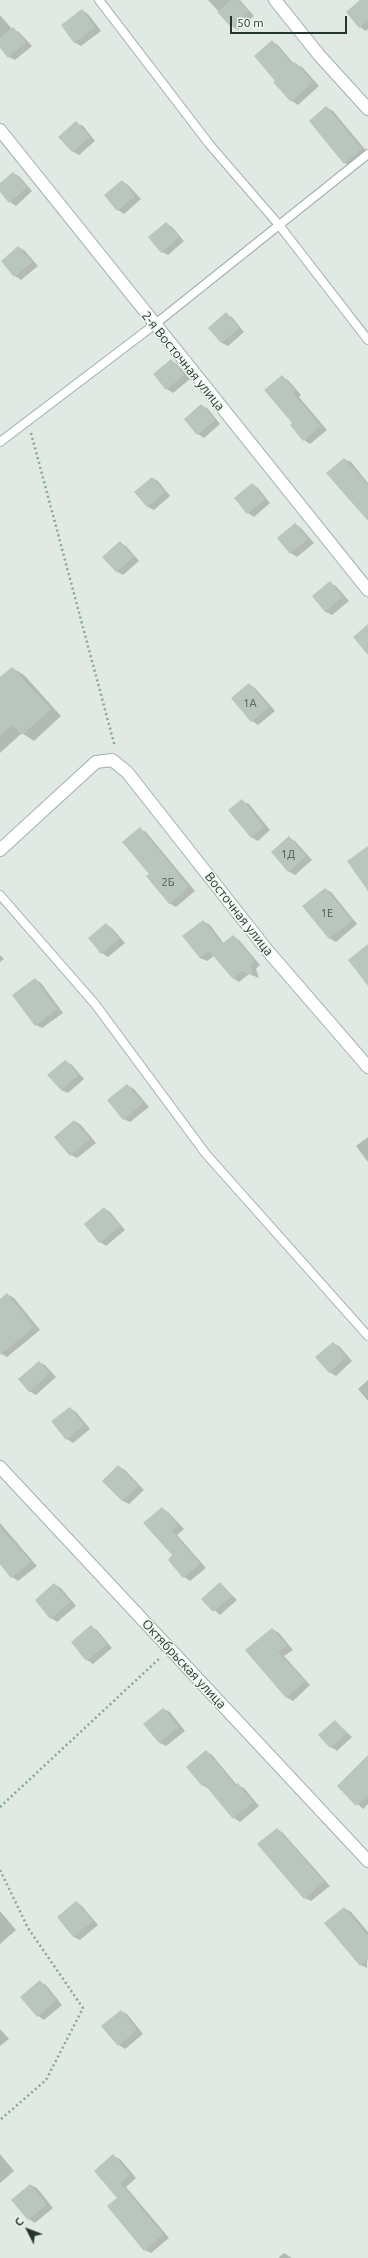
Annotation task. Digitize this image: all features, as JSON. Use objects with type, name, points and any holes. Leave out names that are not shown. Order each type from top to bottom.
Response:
[{"type":"street","points":[[275,0],[319,55],[368,109]]},
{"type":"street","name":"2-я Восточная улица","points":[[0,130],[154,325],[368,590]]},
{"type":"street","points":[[0,850],[96,762],[116,763]]},
{"type":"street","name":"Восточная улица","points":[[116,763],[127,772],[267,950],[368,1067]]},
{"type":"street","name":"Октябрьская улица","points":[[0,1467],[368,1861]]},
{"type":"lane","points":[[99,0],[210,145],[279,226],[368,340]]},
{"type":"lane","points":[[0,442],[154,325],[368,154]]},
{"type":"lane","points":[[0,895],[94,1004],[206,1154],[368,1336]]},
{"type":"path","points":[[28,421],[116,763]]},
{"type":"path","points":[[0,1807],[170,1648]]},
{"type":"path","points":[[0,1870],[28,1928],[83,2008],[46,2080],[0,2120]]},
{"type":"building","points":[[231,0],[238,0],[249,12],[231,27],[217,12]]},
{"type":"building","points":[[360,0],[368,0],[368,20],[359,28],[346,12]]},
{"type":"building","points":[[82,9],[95,27],[74,43],[61,25]]},
{"type":"building","points":[[13,27],[26,42],[8,58],[0,48],[0,38]]},
{"type":"building","points":[[272,40],[293,65],[295,62],[313,82],[291,102],[273,82],[275,81],[254,56]]},
{"type":"building","points":[[326,106],[362,149],[344,164],[309,121]]},
{"type":"building","points":[[76,121],[90,137],[72,152],[58,137]]},
{"type":"building","points":[[13,172],[27,187],[9,203],[0,192],[0,183]]},
{"type":"building","points":[[122,180],[135,196],[117,211],[104,195]]},
{"type":"building","points":[[166,222],[179,237],[161,253],[148,237]]},
{"type":"building","points":[[18,246],[32,262],[14,277],[1,261]]},
{"type":"building","points":[[226,312],[239,328],[221,343],[208,328]]},
{"type":"building","points":[[171,359],[184,375],[166,390],[153,374]]},
{"type":"building","points":[[282,375],[295,391],[293,393],[321,426],[303,441],[290,425],[292,423],[264,390]]},
{"type":"building","points":[[201,404],[215,420],[197,435],[184,419]]},
{"type":"building","points":[[344,458],[368,485],[368,521],[326,473]]},
{"type":"building","points":[[152,477],[165,492],[147,507],[134,492]]},
{"type":"building","points":[[252,483],[265,499],[247,514],[234,498]]},
{"type":"building","points":[[295,523],[308,539],[290,554],[277,538]]},
{"type":"building","points":[[120,541],[134,557],[116,572],[102,557]]},
{"type":"building","points":[[330,581],[343,597],[325,612],[312,596]]},
{"type":"building","points":[[368,624],[368,655],[353,637]]},
{"type":"building","points":[[12,667],[51,709],[22,735],[13,725],[0,736],[0,677]]},
{"type":"building","points":[[249,683],[269,707],[251,722],[231,698]]},
{"type":"building","points":[[242,799],[264,827],[251,838],[228,810]]},
{"type":"building","points":[[140,827],[189,887],[169,904],[146,876],[149,874],[122,842]]},
{"type":"building","points":[[289,836],[306,856],[288,872],[271,852]]},
{"type":"building","points":[[368,846],[368,891],[347,861]]},
{"type":"building","points":[[325,888],[352,920],[329,939],[302,906]]},
{"type":"building","points":[[203,920],[222,944],[233,935],[255,961],[250,965],[253,976],[242,971],[233,979],[209,951],[200,958],[182,936]]},
{"type":"building","points":[[106,923],[119,939],[101,954],[88,938]]},
{"type":"building","points":[[368,944],[368,986],[348,960]]},
{"type":"building","points":[[35,978],[57,1009],[35,1026],[12,995]]},
{"type":"building","points":[[65,1060],[79,1075],[61,1090],[47,1075]]},
{"type":"building","points":[[127,1084],[143,1103],[123,1120],[107,1100]]},
{"type":"building","points":[[74,1120],[90,1139],[70,1156],[54,1137]]},
{"type":"building","points":[[104,1207],[120,1226],[99,1243],[84,1224]]},
{"type":"building","points":[[7,1293],[34,1327],[0,1355],[0,1299]]},
{"type":"building","points":[[333,1342],[346,1357],[329,1373],[315,1357]]},
{"type":"building","points":[[39,1361],[50,1373],[29,1392],[18,1379]]},
{"type":"building","points":[[70,1407],[84,1425],[66,1440],[51,1421]]},
{"type":"building","points":[[118,1465],[138,1486],[122,1501],[102,1481]]},
{"type":"building","points":[[162,1507],[178,1525],[172,1531],[200,1564],[183,1578],[168,1560],[172,1555],[143,1523]]},
{"type":"building","points":[[0,1527],[31,1562],[11,1578],[0,1564]]},
{"type":"building","points":[[220,1582],[232,1596],[213,1612],[201,1599]]},
{"type":"building","points":[[54,1583],[70,1602],[50,1619],[35,1600]]},
{"type":"building","points":[[91,1625],[107,1644],[86,1661],[71,1642]]},
{"type":"building","points":[[272,1628],[287,1646],[278,1652],[305,1681],[286,1698],[245,1650]]},
{"type":"building","points":[[163,1708],[179,1727],[159,1743],[143,1724]]},
{"type":"building","points":[[335,1720],[347,1733],[330,1748],[318,1735]]},
{"type":"building","points":[[206,1750],[235,1785],[238,1783],[253,1802],[233,1819],[204,1784],[202,1786],[186,1767]]},
{"type":"building","points":[[368,1755],[368,1795],[356,1806],[337,1786]]},
{"type":"building","points":[[277,1828],[324,1882],[304,1899],[257,1844]]},
{"type":"building","points":[[76,1901],[93,1921],[73,1937],[57,1917]]},
{"type":"building","points":[[344,1907],[368,1936],[368,1959],[360,1966],[324,1923]]},
{"type":"building","points":[[40,1980],[56,2001],[37,2017],[20,1997]]},
{"type":"building","points":[[121,2010],[137,2030],[118,2046],[101,2026]]},
{"type":"building","points":[[113,2154],[130,2174],[120,2183],[163,2234],[144,2251],[107,2206],[117,2198],[94,2171]]},
{"type":"building","points":[[30,2184],[47,2204],[28,2220],[11,2200]]}]
